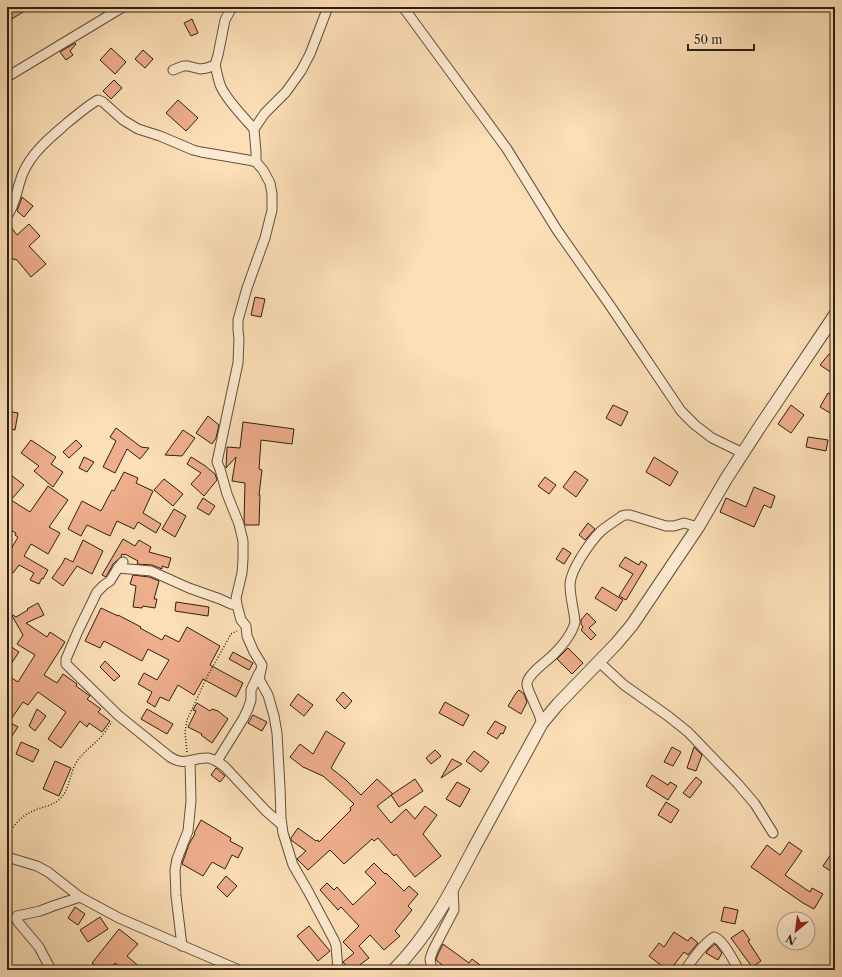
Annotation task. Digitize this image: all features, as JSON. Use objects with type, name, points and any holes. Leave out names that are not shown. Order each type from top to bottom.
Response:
[{"type":"street","points":[[7,77],[123,7]]},
{"type":"street","points":[[232,7],[224,24],[215,65],[222,89],[229,100],[254,129],[256,162]]},
{"type":"street","points":[[254,129],[265,113],[288,90],[301,71],[310,54],[328,7]]},
{"type":"street","points":[[403,7],[507,149],[557,230],[681,410],[712,438],[743,454]]},
{"type":"street","points":[[173,70],[186,66],[200,69],[215,65]]},
{"type":"street","points":[[7,216],[10,212],[19,184],[29,161],[48,140],[96,100],[102,102],[123,120],[138,129],[160,136],[193,150],[256,162],[263,170],[270,183],[273,206],[267,231],[247,288],[238,320],[238,363],[216,462],[220,469],[227,494],[239,524],[243,541],[242,573],[234,605]]},
{"type":"street","points":[[394,970],[418,944],[431,925],[453,888],[542,723],[632,625],[835,315]]},
{"type":"street","points":[[542,723],[527,684],[535,671],[564,642],[574,627],[576,622],[570,584],[571,576],[575,567],[593,540],[604,529],[625,515],[630,515],[666,526],[684,524],[698,526]]},
{"type":"street","points":[[281,824],[229,770],[217,761],[209,758],[190,761],[176,761],[118,715],[68,666],[66,662],[78,631],[97,592],[110,581],[121,565],[151,571],[189,588],[234,605],[243,623],[254,652],[262,665],[260,679],[268,696],[274,716],[277,732],[281,824],[283,833],[293,865],[334,940],[336,945],[338,970]]},
{"type":"street","points":[[599,662],[624,686],[668,716],[688,732],[755,804],[773,833]]},
{"type":"street","points":[[217,761],[248,709],[251,700],[251,690],[262,665]]},
{"type":"street","points":[[182,946],[176,896],[175,870],[177,859],[188,831],[191,801],[190,761]]},
{"type":"street","points":[[7,857],[37,866],[48,872],[80,897],[119,918],[239,970]]},
{"type":"street","points":[[432,970],[430,959],[433,950],[454,910],[453,888]]},
{"type":"street","points":[[51,970],[39,947],[16,918],[17,916],[40,912],[80,897]]},
{"type":"street","points":[[685,970],[697,953],[710,939],[714,937],[722,942],[739,970]]},
{"type":"path","points":[[190,761],[186,747],[185,732],[187,720],[207,677],[231,634],[243,623]]},
{"type":"path","points":[[7,834],[25,815],[59,800],[66,792],[70,783],[72,771],[77,762],[84,752],[99,738],[118,715]]},
{"type":"building","points":[[7,7],[31,7],[7,22]]},
{"type":"building","points":[[192,19],[198,33],[191,36],[184,23]]},
{"type":"building","points":[[75,43],[76,44],[70,51],[73,55],[66,60],[60,52]]},
{"type":"building","points":[[111,48],[126,62],[115,74],[100,60]]},
{"type":"building","points":[[143,50],[153,59],[145,68],[135,59]]},
{"type":"building","points":[[114,80],[122,88],[111,99],[103,91]]},
{"type":"building","points":[[178,100],[198,118],[186,131],[166,113]]},
{"type":"building","points":[[22,197],[33,206],[24,217],[17,211]]},
{"type":"building","points":[[7,222],[17,235],[29,224],[40,236],[29,246],[46,264],[31,277],[16,259],[14,260],[7,252]]},
{"type":"building","points":[[255,297],[265,299],[261,317],[251,315]]},
{"type":"building","points":[[829,354],[835,358],[835,375],[820,365]]},
{"type":"building","points":[[828,393],[835,397],[835,416],[820,407]]},
{"type":"building","points":[[613,405],[628,412],[621,426],[606,418]]},
{"type":"building","points":[[791,405],[804,415],[791,433],[778,424]]},
{"type":"building","points":[[7,411],[18,413],[15,430],[7,428]]},
{"type":"building","points":[[208,416],[219,425],[216,438],[212,444],[196,433]]},
{"type":"building","points":[[243,422],[294,429],[292,444],[261,440],[259,469],[262,470],[259,495],[259,525],[245,525],[245,483],[232,481],[236,457],[226,468],[227,447],[240,448]]},
{"type":"building","points":[[116,428],[141,447],[149,448],[140,459],[127,449],[115,473],[103,467],[116,441],[110,437]]},
{"type":"building","points":[[183,430],[195,438],[182,456],[165,455]]},
{"type":"building","points":[[808,437],[828,440],[826,451],[806,447]]},
{"type":"building","points":[[31,440],[56,457],[51,464],[63,472],[53,487],[34,471],[39,466],[21,453]]},
{"type":"building","points":[[76,440],[82,446],[69,458],[63,452]]},
{"type":"building","points":[[84,457],[94,462],[87,472],[79,468]]},
{"type":"building","points":[[191,457],[215,474],[217,480],[204,496],[191,484],[201,473],[187,464]]},
{"type":"building","points":[[654,457],[678,472],[670,486],[646,472]]},
{"type":"building","points":[[575,471],[588,480],[576,497],[563,487]]},
{"type":"building","points":[[124,472],[138,478],[136,483],[153,491],[143,513],[161,524],[156,533],[138,522],[134,529],[117,521],[110,536],[87,525],[81,536],[68,529],[82,501],[101,511]]},
{"type":"building","points":[[11,475],[24,485],[11,500],[30,512],[48,486],[68,500],[49,527],[60,533],[48,554],[31,544],[24,556],[48,570],[39,584],[30,580],[34,573],[19,565],[13,573],[7,570],[7,556],[18,537],[15,535],[16,533],[7,528],[7,479]]},
{"type":"building","points":[[545,477],[556,485],[549,494],[538,486]]},
{"type":"building","points":[[164,479],[183,494],[173,506],[154,490]]},
{"type":"building","points":[[754,487],[775,496],[771,508],[764,505],[754,527],[720,512],[726,498],[746,507]]},
{"type":"building","points":[[203,498],[215,506],[209,515],[197,508]]},
{"type":"building","points":[[174,509],[186,516],[175,537],[162,529]]},
{"type":"building","points":[[588,523],[595,529],[585,540],[579,535]]},
{"type":"building","points":[[123,539],[135,546],[139,540],[151,547],[149,552],[171,558],[168,568],[162,566],[162,569],[152,565],[137,564],[138,561],[125,554],[122,554],[121,557],[113,564],[106,577],[102,575]]},
{"type":"building","points":[[83,540],[103,551],[92,574],[77,566],[63,586],[52,578],[65,558],[73,562]]},
{"type":"building","points":[[563,548],[571,553],[564,564],[556,559]]},
{"type":"building","points":[[625,557],[639,565],[641,561],[647,565],[626,600],[619,596],[633,574],[619,566]]},
{"type":"building","points":[[133,575],[149,577],[159,581],[154,599],[157,599],[155,608],[143,606],[142,608],[133,607],[136,586],[130,584]]},
{"type":"building","points":[[602,587],[623,600],[616,611],[595,598]]},
{"type":"building","points":[[176,602],[209,607],[208,616],[175,611]]},
{"type":"building","points":[[38,603],[44,615],[26,623],[47,637],[50,632],[65,642],[44,675],[57,683],[63,674],[90,696],[87,699],[101,709],[98,712],[110,721],[102,732],[89,723],[87,727],[80,721],[61,748],[48,739],[66,712],[38,692],[28,705],[23,702],[9,722],[18,727],[7,743],[7,675],[18,682],[35,655],[17,644],[23,635],[11,614],[16,617]]},
{"type":"building","points":[[101,608],[141,627],[140,628],[162,640],[165,635],[179,642],[187,627],[220,646],[210,665],[243,683],[236,697],[203,679],[194,695],[178,685],[169,701],[160,697],[155,707],[147,702],[152,692],[138,684],[144,673],[157,680],[169,660],[148,649],[142,661],[104,641],[100,648],[85,641]]},
{"type":"building","points":[[587,613],[596,622],[589,628],[596,635],[591,640],[581,630],[583,627],[581,620]]},
{"type":"building","points":[[7,644],[19,652],[7,670]]},
{"type":"building","points":[[568,648],[583,663],[572,674],[557,659]]},
{"type":"building","points":[[233,652],[253,663],[249,670],[229,659]]},
{"type":"building","points":[[105,661],[120,676],[114,681],[100,667]]},
{"type":"building","points":[[519,690],[524,694],[527,702],[521,714],[508,706]]},
{"type":"building","points":[[343,692],[352,701],[345,709],[336,700]]},
{"type":"building","points":[[298,694],[313,705],[304,716],[290,705]]},
{"type":"building","points":[[445,702],[469,715],[463,726],[439,713]]},
{"type":"building","points":[[197,703],[210,711],[212,709],[218,711],[228,719],[212,743],[201,735],[202,734],[188,727],[196,711],[193,710]]},
{"type":"building","points":[[37,709],[46,716],[35,731],[29,726]]},
{"type":"building","points":[[147,709],[173,724],[167,734],[141,719]]},
{"type":"building","points":[[253,715],[267,722],[262,731],[248,723]]},
{"type":"building","points":[[495,721],[506,727],[503,734],[501,733],[497,739],[487,733]]},
{"type":"building","points":[[326,731],[345,743],[331,768],[361,795],[377,779],[393,794],[377,806],[391,823],[406,809],[415,819],[425,806],[437,815],[423,834],[441,856],[415,877],[396,854],[394,856],[378,838],[374,841],[372,839],[344,864],[330,850],[308,870],[297,859],[306,851],[291,840],[298,828],[319,842],[351,810],[350,808],[354,804],[323,776],[303,767],[290,757],[300,744],[313,754]]},
{"type":"building","points":[[21,742],[39,750],[33,762],[16,754]]},
{"type":"building","points":[[672,747],[681,752],[673,766],[664,762]]},
{"type":"building","points":[[694,747],[702,755],[696,771],[687,768]]},
{"type":"building","points":[[435,750],[441,756],[431,764],[426,758]]},
{"type":"building","points":[[474,751],[489,762],[481,772],[466,761]]},
{"type":"building","points":[[452,759],[462,764],[441,778]]},
{"type":"building","points":[[55,761],[71,768],[59,796],[43,789]]},
{"type":"building","points":[[216,768],[225,776],[220,782],[211,775]]},
{"type":"building","points":[[652,775],[668,785],[670,782],[677,786],[668,800],[646,786]]},
{"type":"building","points":[[696,777],[702,782],[690,798],[683,793]]},
{"type":"building","points":[[415,779],[423,791],[399,807],[391,795]]},
{"type":"building","points":[[457,782],[470,789],[460,807],[446,799]]},
{"type":"building","points":[[666,802],[679,810],[671,823],[658,815]]},
{"type":"building","points":[[201,820],[231,838],[230,841],[243,848],[238,858],[232,855],[225,869],[212,862],[203,876],[182,864],[189,844]]},
{"type":"building","points":[[789,842],[802,851],[785,875],[810,892],[812,888],[823,894],[814,909],[751,867],[767,845],[780,855]]},
{"type":"building","points":[[835,848],[835,874],[823,866]]},
{"type":"building","points":[[374,863],[404,891],[409,886],[418,894],[408,906],[412,910],[395,931],[400,936],[384,950],[370,935],[359,946],[369,958],[353,970],[350,970],[343,962],[354,953],[343,942],[359,926],[341,907],[338,910],[320,890],[327,883],[334,890],[337,887],[353,905],[376,883],[365,872]]},
{"type":"building","points":[[226,876],[237,886],[227,897],[217,887]]},
{"type":"building","points":[[75,907],[85,914],[78,925],[68,918]]},
{"type":"building","points":[[724,907],[738,910],[735,924],[721,921]]},
{"type":"building","points":[[100,917],[108,929],[88,942],[80,930]]},
{"type":"building","points":[[309,926],[330,951],[318,961],[297,936]]},
{"type":"building","points":[[119,929],[138,944],[127,956],[143,970],[124,970],[115,963],[110,970],[102,970],[92,963]]},
{"type":"building","points":[[743,930],[761,961],[752,967],[731,938]]},
{"type":"building","points":[[674,932],[688,941],[691,937],[698,943],[688,955],[684,952],[670,970],[667,970],[649,956],[659,943],[664,947]]},
{"type":"building","points":[[443,944],[469,963],[472,959],[487,970],[449,970],[436,959]]},
{"type":"building","points":[[715,944],[722,953],[718,960],[706,953]]}]
